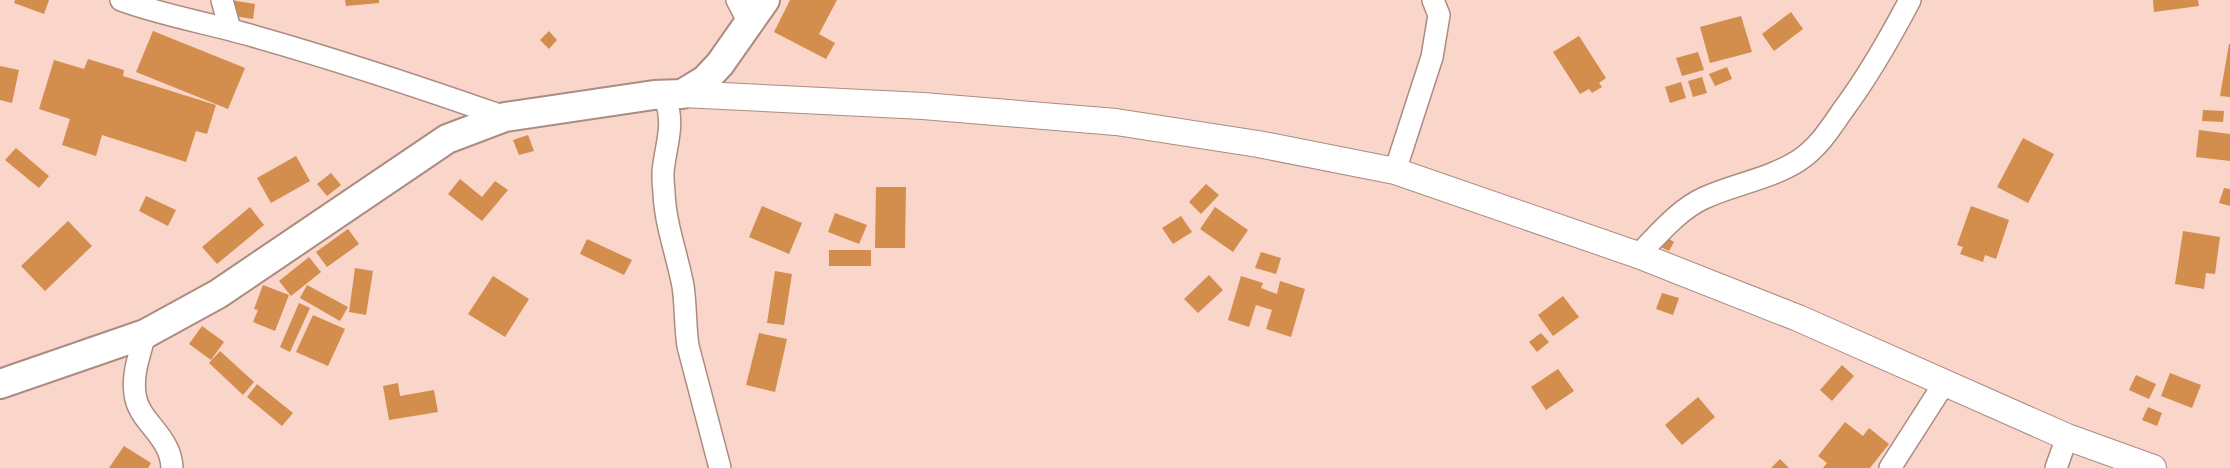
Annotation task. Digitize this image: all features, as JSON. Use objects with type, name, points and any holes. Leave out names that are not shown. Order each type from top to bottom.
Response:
[{"type":"main road","points":[[0,384],[146,334],[218,294],[447,139],[505,117],[668,94],[705,80],[720,64],[750,8]]},
{"type":"street","points":[[121,0],[327,57],[505,117]]},
{"type":"street","points":[[222,0],[230,29]]},
{"type":"street","points":[[1395,171],[1432,57],[1439,15],[1433,0]]},
{"type":"street","points":[[1638,255],[1682,211],[1702,198],[1777,173],[1800,160],[1818,145],[1884,50],[1911,0]]},
{"type":"street","points":[[720,468],[688,346],[683,286],[669,233],[663,166],[669,140],[671,114],[666,101],[668,94],[922,106],[1116,122],[1258,144],[1395,171],[1638,255],[1798,318],[2067,437],[2153,468]]},
{"type":"street","points":[[146,334],[134,377],[135,397],[143,414],[158,432],[171,455],[172,468]]},
{"type":"street","points":[[1890,468],[1945,382]]},
{"type":"street","points":[[2056,468],[2067,437]]},
{"type":"building","points":[[15,0],[49,0],[44,14],[14,3]]},
{"type":"building","points":[[230,0],[255,4],[253,19],[228,15]]},
{"type":"building","points":[[345,0],[379,0],[379,3],[346,6]]},
{"type":"building","points":[[790,0],[837,0],[819,34],[835,43],[826,59],[774,32]]},
{"type":"building","points":[[2153,0],[2198,0],[2199,6],[2154,12]]},
{"type":"building","points":[[1791,12],[1803,29],[1774,51],[1762,34]]},
{"type":"building","points":[[1741,16],[1752,52],[1710,63],[1700,27]]},
{"type":"building","points":[[153,31],[245,68],[228,109],[136,72]]},
{"type":"building","points":[[549,31],[557,40],[549,49],[540,40]]},
{"type":"building","points":[[1579,36],[1606,78],[1599,83],[1602,87],[1592,93],[1589,89],[1580,94],[1553,52]]},
{"type":"building","points":[[2230,44],[2230,97],[2220,96]]},
{"type":"building","points":[[1698,52],[1704,70],[1682,76],[1676,58]]},
{"type":"building","points":[[88,59],[124,70],[123,76],[216,105],[207,134],[196,131],[186,162],[102,135],[96,156],[62,145],[70,119],[39,109],[54,60],[84,69]]},
{"type":"building","points":[[0,66],[19,70],[12,103],[0,100]]},
{"type":"building","points":[[1727,67],[1732,79],[1715,86],[1709,74]]},
{"type":"building","points":[[1702,77],[1707,93],[1693,97],[1688,81]]},
{"type":"building","points":[[1681,82],[1686,98],[1670,103],[1665,87]]},
{"type":"building","points":[[2203,110],[2224,111],[2223,122],[2202,121]]},
{"type":"building","points":[[2199,130],[2230,134],[2230,161],[2196,157]]},
{"type":"building","points":[[528,135],[534,151],[519,155],[513,140]]},
{"type":"building","points":[[2023,138],[2054,154],[2028,203],[1997,187]]},
{"type":"building","points":[[16,148],[49,176],[39,188],[5,160]]},
{"type":"building","points":[[296,156],[310,181],[271,203],[257,178]]},
{"type":"building","points":[[331,173],[341,185],[327,196],[317,184]]},
{"type":"building","points":[[460,179],[482,197],[495,181],[508,190],[482,221],[448,194]]},
{"type":"building","points":[[1206,184],[1219,195],[1201,214],[1189,202]]},
{"type":"building","points":[[876,187],[906,187],[905,248],[875,248]]},
{"type":"building","points":[[2224,188],[2230,189],[2230,206],[2219,203]]},
{"type":"building","points":[[146,196],[176,210],[168,226],[139,211]]},
{"type":"building","points":[[762,206],[802,223],[789,254],[749,237]]},
{"type":"building","points":[[1971,206],[2009,220],[1996,259],[1985,255],[1983,262],[1960,254],[1963,247],[1957,245]]},
{"type":"building","points":[[250,207],[264,225],[217,264],[202,247]]},
{"type":"building","points":[[1215,207],[1248,230],[1233,252],[1200,229]]},
{"type":"building","points":[[835,213],[867,225],[859,244],[828,232]]},
{"type":"building","points":[[1181,216],[1192,232],[1173,244],[1162,228]]},
{"type":"building","points":[[68,221],[92,246],[45,291],[21,266]]},
{"type":"building","points":[[348,229],[359,244],[327,267],[316,252]]},
{"type":"building","points":[[2183,231],[2220,237],[2215,274],[2206,273],[2204,289],[2175,284]]},
{"type":"building","points":[[1666,237],[1674,242],[1669,251],[1661,247]]},
{"type":"building","points":[[587,239],[632,260],[624,275],[580,254]]},
{"type":"building","points":[[829,250],[871,250],[871,266],[829,266]]},
{"type":"building","points":[[1261,252],[1281,258],[1276,274],[1255,268]]},
{"type":"building","points":[[309,257],[321,272],[291,296],[279,281]]},
{"type":"building","points":[[355,268],[373,271],[366,315],[349,312]]},
{"type":"building","points":[[775,271],[792,274],[784,325],[767,323]]},
{"type":"building","points":[[1209,275],[1223,290],[1198,313],[1184,299]]},
{"type":"building","points":[[493,276],[529,299],[505,337],[468,314]]},
{"type":"building","points":[[1241,276],[1263,283],[1261,288],[1277,294],[1280,281],[1305,289],[1291,337],[1266,329],[1272,310],[1256,305],[1249,327],[1228,320]]},
{"type":"building","points":[[263,285],[289,295],[275,331],[253,322],[258,310],[254,309]]},
{"type":"building","points":[[307,285],[348,307],[340,321],[300,298]]},
{"type":"building","points":[[1662,293],[1679,298],[1673,315],[1656,309]]},
{"type":"building","points":[[1563,296],[1579,317],[1553,336],[1538,315]]},
{"type":"building","points":[[299,303],[310,308],[290,352],[280,347]]},
{"type":"building","points":[[313,315],[345,329],[328,366],[296,352]]},
{"type":"building","points":[[202,326],[224,342],[211,360],[189,344]]},
{"type":"building","points":[[759,333],[787,339],[775,392],[746,385]]},
{"type":"building","points":[[1541,333],[1549,342],[1537,352],[1529,342]]},
{"type":"building","points":[[220,351],[254,382],[243,395],[209,363]]},
{"type":"building","points":[[1842,365],[1854,376],[1832,401],[1820,390]]},
{"type":"building","points":[[1558,369],[1574,391],[1546,410],[1531,387]]},
{"type":"building","points":[[2170,373],[2201,385],[2192,408],[2161,396]]},
{"type":"building","points":[[2136,375],[2156,384],[2149,399],[2129,390]]},
{"type":"building","points":[[398,383],[400,396],[434,390],[438,412],[389,420],[383,386]]},
{"type":"building","points":[[257,384],[293,413],[282,426],[247,397]]},
{"type":"building","points":[[1698,397],[1715,417],[1682,445],[1665,425]]},
{"type":"building","points":[[2148,407],[2162,413],[2157,426],[2142,420]]},
{"type":"building","points":[[1845,422],[1863,436],[1869,428],[1889,444],[1870,468],[1823,468],[1827,463],[1818,456]]},
{"type":"building","points":[[124,446],[151,463],[148,468],[109,468]]},
{"type":"building","points":[[1780,459],[1789,468],[1771,468]]}]
